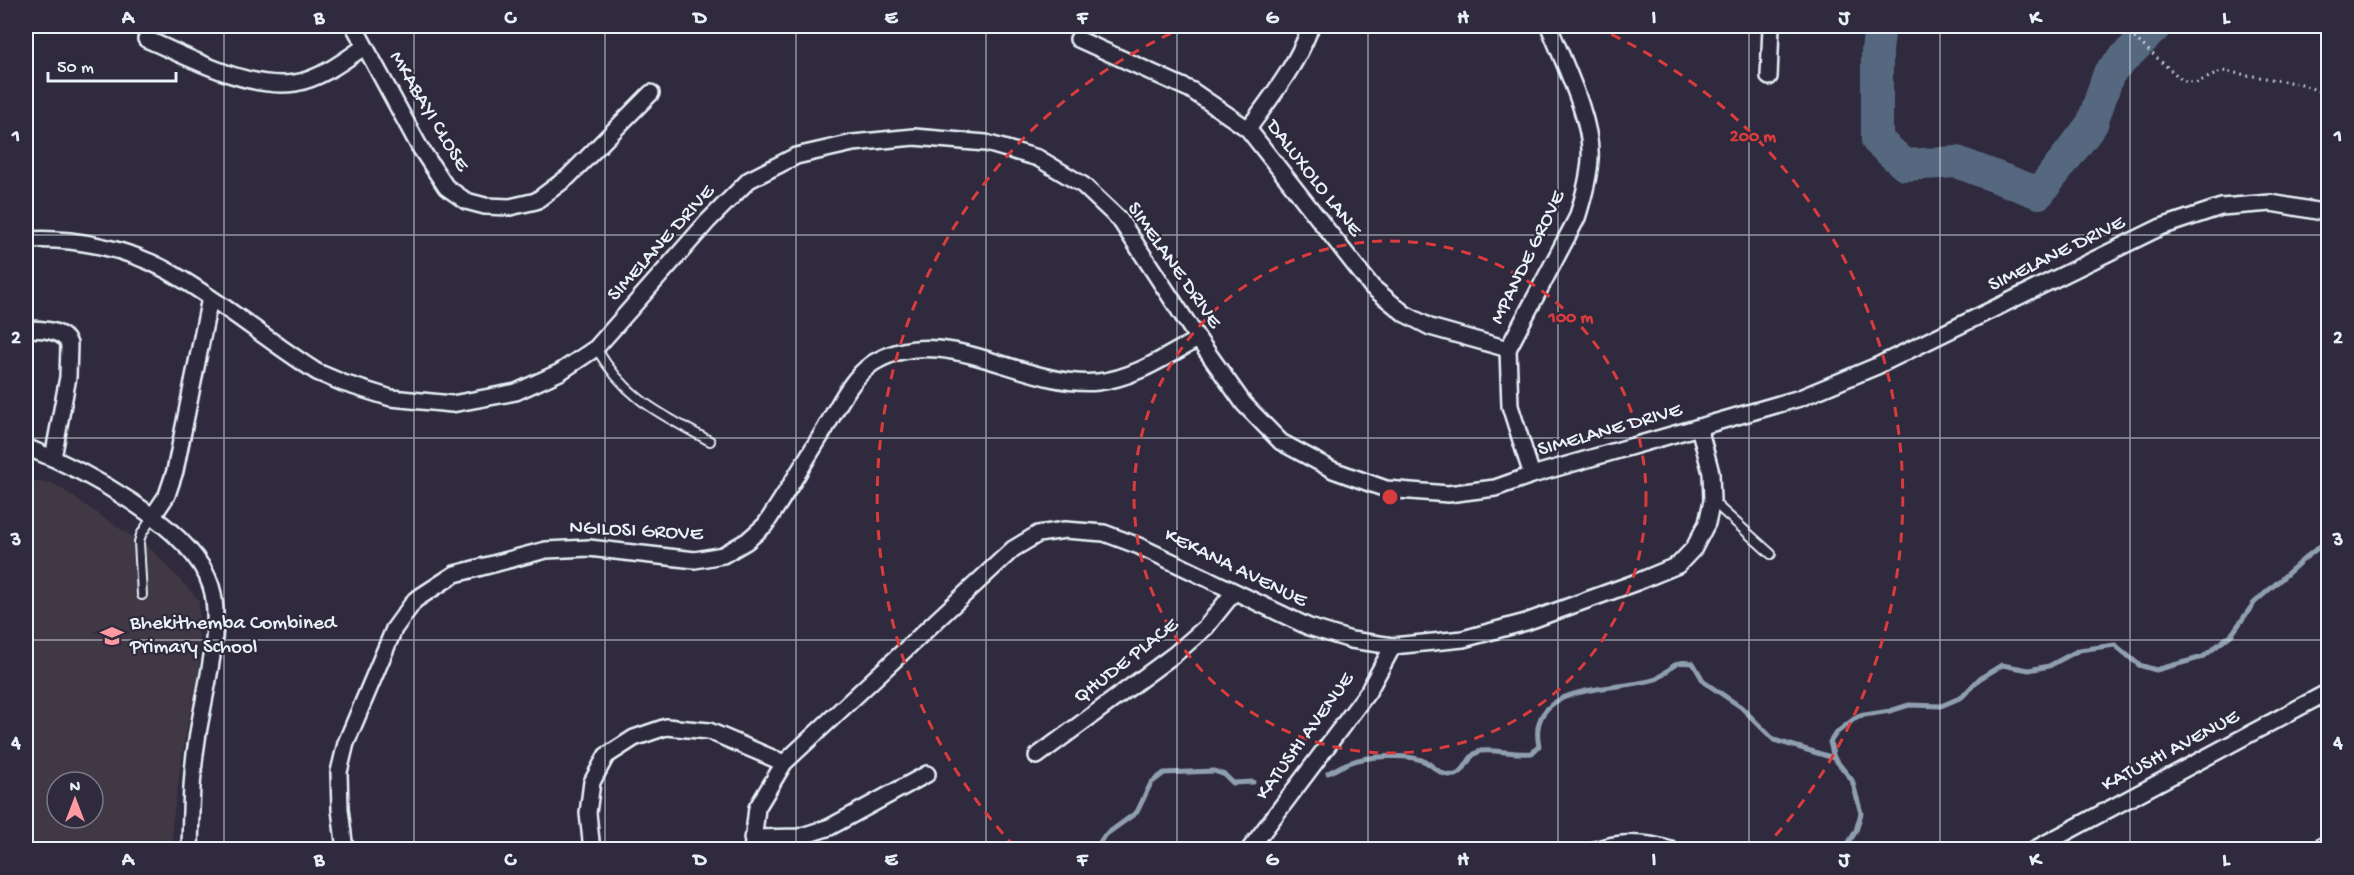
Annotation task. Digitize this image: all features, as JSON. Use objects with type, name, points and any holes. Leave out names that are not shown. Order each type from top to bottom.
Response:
[{"type":"street","name":"MKABAYI CLOSE","points":[[354,26],[419,146],[446,187],[466,201],[485,206],[510,207],[536,201],[568,177],[651,93]]},
{"type":"street","points":[[1248,129],[1281,84],[1301,51],[1311,26]]},
{"type":"street","name":"MPANDE GROVE","points":[[1532,476],[1510,406],[1508,349],[1577,218],[1584,195],[1590,157],[1586,121],[1549,26]]},
{"type":"street","points":[[1769,77],[1771,26]]},
{"type":"street","points":[[146,39],[229,74],[264,82],[296,83],[330,69],[364,47]]},
{"type":"street","name":"DALUXOLO LANE","points":[[1078,39],[1191,90],[1248,129],[1372,287],[1405,314],[1430,327],[1508,349]]},
{"type":"street","name":"SIMELANE DRIVE","points":[[26,240],[64,241],[131,255],[167,270],[317,372],[391,398],[452,404],[516,392],[560,372],[596,348],[708,221],[749,180],[796,156],[853,142],[914,136],[986,142],[1038,158],[1083,185],[1120,220],[1198,339],[1244,404],[1281,442],[1333,470],[1386,489],[1448,494],[1495,488],[1800,398],[1877,366],[2160,227],[2221,207],[2271,203],[2328,213]]},
{"type":"street","points":[[153,516],[167,495],[175,471],[210,298]]},
{"type":"street","points":[[26,329],[46,330],[61,335],[67,339],[69,344],[68,377],[53,458]]},
{"type":"street","name":"NGILOSI GROVE","points":[[345,849],[340,809],[339,772],[346,743],[394,629],[415,600],[455,574],[546,550],[589,548],[696,560],[723,555],[747,541],[765,525],[850,385],[872,364],[904,350],[946,349],[1057,381],[1099,382],[1141,371],[1198,339]]},
{"type":"street","name":"KEKANA AVENUE","points":[[927,774],[830,827],[799,837],[752,844],[757,808],[784,763],[1013,549],[1038,534],[1065,530],[1104,532],[1139,546],[1309,627],[1351,640],[1393,646],[1463,639],[1526,622],[1678,565],[1694,548],[1707,523],[1712,501],[1711,473],[1699,428]]},
{"type":"street","points":[[26,447],[82,472],[153,516],[172,531],[204,570],[212,587],[215,612],[214,639],[193,771],[190,849]]},
{"type":"street","name":"QHUDE PLACE","points":[[1037,756],[1174,654],[1206,627],[1234,592]]},
{"type":"street","name":"KATUSHI AVENUE","points":[[1249,849],[1368,692],[1393,646]]},
{"type":"street","name":"KATUSHI AVENUE","points":[[2033,849],[2328,692]]},
{"type":"street","points":[[592,849],[588,813],[592,782],[606,756],[634,738],[666,727],[709,731],[784,763]]},
{"type":"street","points":[[1595,849],[1625,843],[1656,845],[1671,849]]},
{"type":"street","points":[[2322,849],[2328,846]]},
{"type":"lane","points":[[596,348],[625,388],[648,406],[710,441]]},
{"type":"lane","points":[[1712,501],[1770,554]]},
{"type":"lane","points":[[142,595],[139,542],[153,516]]},
{"type":"path","points":[[2121,26],[2182,80],[2196,83],[2223,71],[2301,84],[2328,95]]},
{"type":"shaded area","name":"Bhekithemba Combined Primary School","points":[[26,480],[53,483],[153,551],[199,600],[199,671],[186,732],[172,824],[173,849],[26,850]]},
{"type":"waterway","points":[[1880,26],[1877,51],[1877,140],[1905,165],[1957,162],[2039,193],[2092,124],[2109,73],[2156,26]]},
{"type":"waterway","points":[[1844,850],[1856,831],[1861,813],[1852,780],[1834,758],[1830,742],[1836,733],[1858,716],[1890,711],[1909,705],[1941,706],[1962,697],[1979,679],[2002,665],[2029,670],[2049,666],[2079,650],[2115,645],[2139,665],[2156,670],[2203,657],[2232,634],[2254,603],[2328,540]]},
{"type":"waterway","points":[[1328,773],[1344,765],[1376,757],[1409,757],[1426,762],[1443,773],[1455,775],[1476,753],[1481,751],[1532,753],[1539,746],[1538,725],[1546,710],[1560,700],[1578,693],[1656,679],[1676,664],[1682,663],[1693,663],[1704,682],[1741,707],[1774,740],[1834,758]]},
{"type":"waterway","points":[[1095,850],[1104,836],[1137,812],[1151,783],[1164,773],[1214,771],[1225,775],[1233,783],[1253,782]]},
{"type":"place","name":"Bhekithemba Combined Primary School","points":[[112,636]]}]
